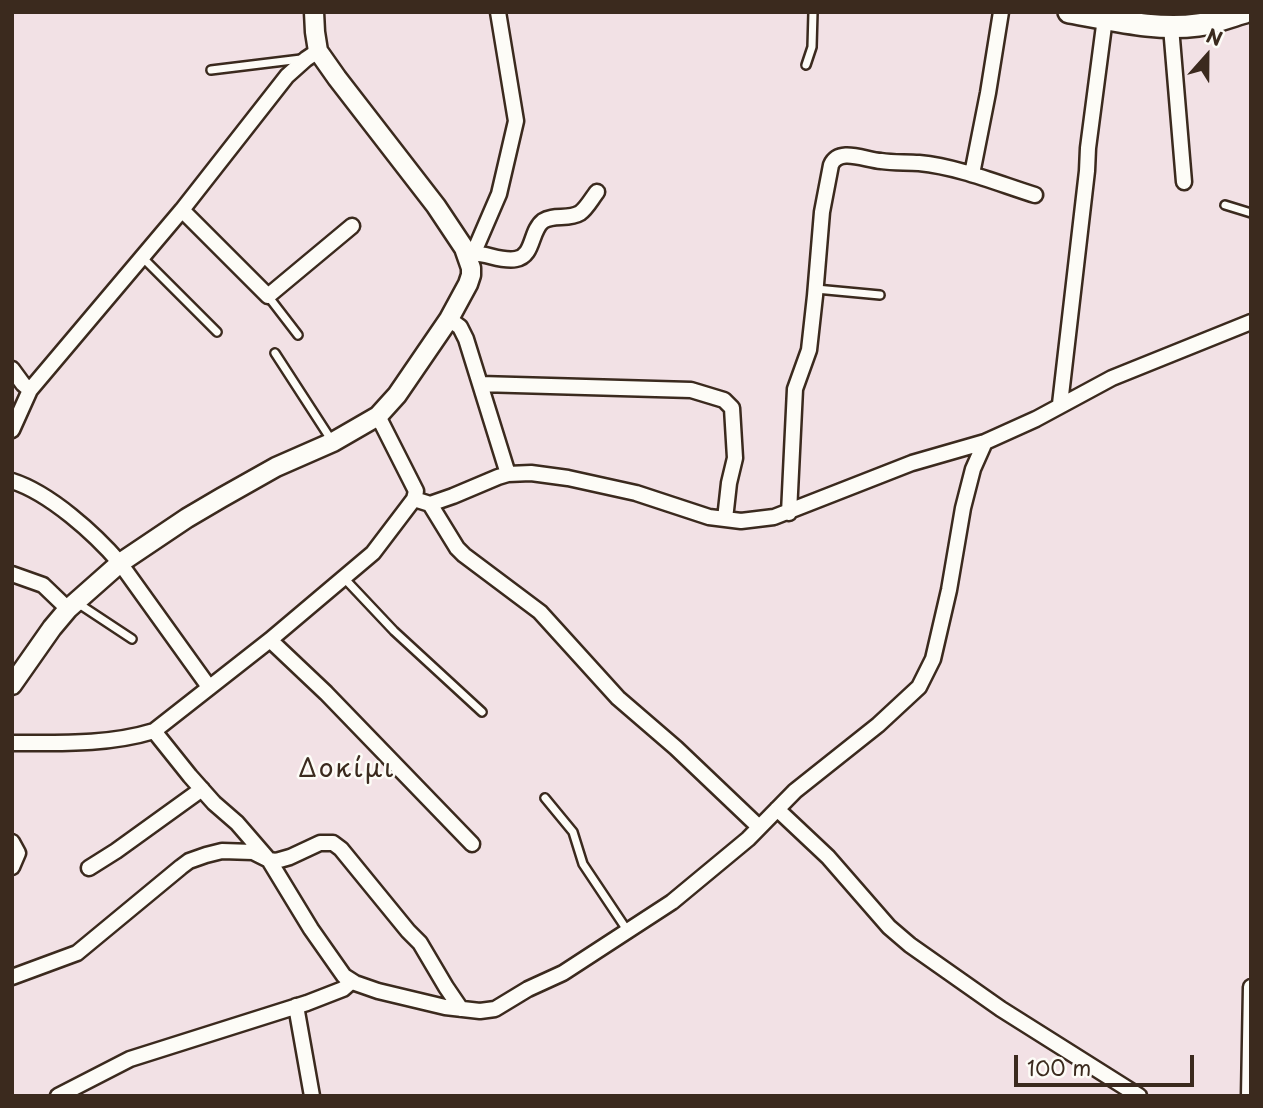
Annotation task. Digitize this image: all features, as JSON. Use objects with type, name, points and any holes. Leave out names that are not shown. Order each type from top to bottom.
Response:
[{"type":"main road","points":[[1069,12],[1147,26],[1171,27],[1199,25],[1245,12]]},
{"type":"street","points":[[12,430],[30,390],[182,209],[287,76],[312,55],[314,12]]},
{"type":"street","points":[[12,685],[52,628],[72,605],[120,564],[221,498],[276,467],[333,442],[378,416],[397,395],[449,319],[470,281],[471,253],[499,194],[516,121],[498,12]]},
{"type":"street","points":[[972,174],[1001,12]]},
{"type":"street","points":[[1060,404],[1105,18]]},
{"type":"street","points":[[1171,27],[1184,182]]},
{"type":"street","points":[[312,55],[337,78],[471,253],[519,259],[526,254],[541,223],[548,219],[580,213],[597,192]]},
{"type":"street","points":[[789,513],[795,389],[809,350],[822,212],[834,160],[843,155],[879,161],[920,163],[972,174],[1035,195]]},
{"type":"street","points":[[182,209],[268,296],[352,226]]},
{"type":"street","points":[[449,319],[460,327],[465,336],[508,474]]},
{"type":"street","points":[[414,499],[430,504],[508,474],[549,475],[636,493],[709,517],[758,520],[789,513],[912,463],[985,442],[1036,419],[1112,378],[1251,321]]},
{"type":"street","points":[[12,369],[30,390]]},
{"type":"street","points":[[480,384],[691,390],[724,400],[732,408],[735,458],[725,519]]},
{"type":"street","points":[[12,743],[101,742],[154,731],[373,553],[414,499],[416,491],[378,416]]},
{"type":"street","points":[[154,731],[202,789],[237,823],[269,860],[311,929],[340,972],[351,982],[377,991],[461,1009],[495,1009],[528,989],[563,973],[672,902],[748,839],[795,791],[878,725],[919,687],[933,659],[972,470],[985,442]]},
{"type":"street","points":[[12,481],[37,493],[79,523],[105,546],[209,687]]},
{"type":"street","points":[[430,504],[457,548],[540,612],[618,698],[760,827]]},
{"type":"street","points":[[12,573],[43,585],[72,605]]},
{"type":"street","points":[[270,639],[472,844]]},
{"type":"street","points":[[89,868],[202,789]]},
{"type":"street","points":[[777,809],[828,857],[889,927],[909,945],[1000,1009],[1139,1096]]},
{"type":"street","points":[[12,842],[18,853],[12,867]]},
{"type":"street","points":[[12,977],[77,953],[189,861],[222,851],[253,852],[276,861],[320,843],[331,843],[338,846],[420,943],[461,1009]]},
{"type":"street","points":[[58,1096],[130,1059],[296,1006],[343,989],[351,982]]},
{"type":"street","points":[[1249,1096],[1251,987]]},
{"type":"street","points":[[296,1006],[312,1096]]},
{"type":"lane","points":[[806,65],[812,47],[813,12]]},
{"type":"lane","points":[[211,70],[312,55]]},
{"type":"lane","points":[[1225,205],[1251,213]]},
{"type":"lane","points":[[142,257],[217,332]]},
{"type":"lane","points":[[816,289],[880,295]]},
{"type":"lane","points":[[268,296],[298,335]]},
{"type":"lane","points":[[275,353],[333,442]]},
{"type":"lane","points":[[344,578],[394,631],[482,712]]},
{"type":"lane","points":[[72,605],[132,639]]},
{"type":"lane","points":[[545,798],[573,831],[583,864],[628,931]]},
{"type":"district","name":"Δοκίμι","points":[[347,770]]}]
